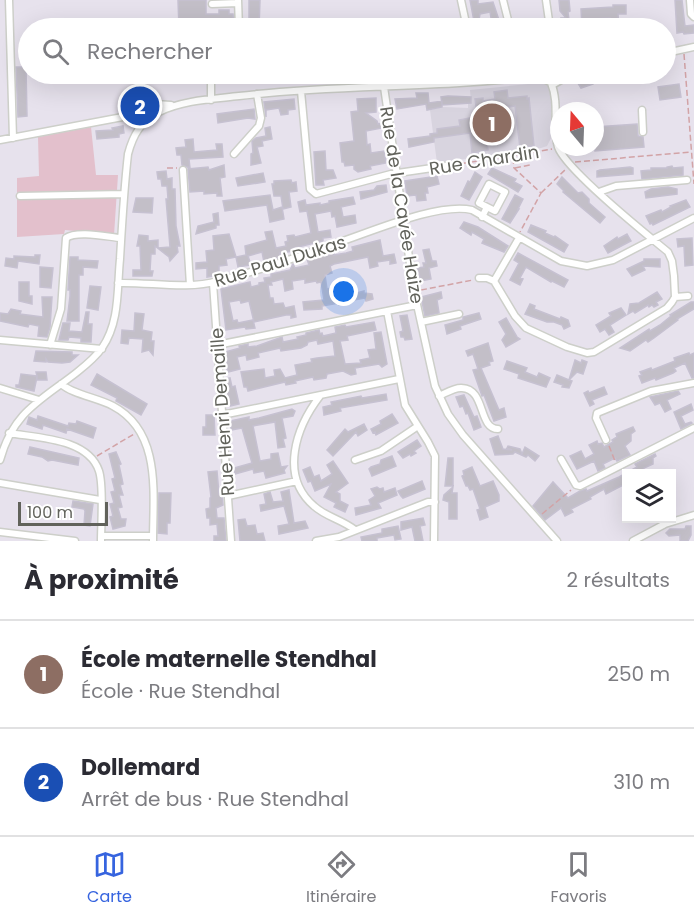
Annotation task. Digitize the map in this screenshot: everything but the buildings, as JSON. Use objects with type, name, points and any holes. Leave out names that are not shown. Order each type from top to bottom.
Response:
[{"type":"street","points":[[9,0],[13,138]]},
{"type":"street","points":[[461,0],[466,18]]},
{"type":"street","points":[[503,0],[508,18]]},
{"type":"street","points":[[546,0],[549,18]]},
{"type":"street","points":[[690,0],[694,17]]},
{"type":"street","points":[[213,4],[238,2],[239,18]]},
{"type":"street","points":[[676,51],[694,47]]},
{"type":"street","points":[[211,84],[211,100]]},
{"type":"street","points":[[0,460],[9,433],[19,418],[90,362],[102,349],[112,331],[128,154],[133,137],[144,123],[156,113],[175,106],[211,100],[257,94],[442,84]]},
{"type":"street","name":"Rue Chardin","points":[[551,84],[555,102]]},
{"type":"street","name":"Rue Chardin","points":[[555,98],[558,84]]},
{"type":"street","name":"Rue de la Cavée Haize","points":[[384,87],[414,291],[439,396],[463,435],[557,541]]},
{"type":"street","name":"Rue Chardin","points":[[301,91],[309,189],[316,194],[396,173],[446,166]]},
{"type":"street","points":[[234,154],[258,126],[261,118],[257,94]]},
{"type":"street","points":[[133,117],[136,108],[155,104],[175,106]]},
{"type":"street","points":[[642,110],[643,132]]},
{"type":"street","points":[[0,140],[128,116],[144,123]]},
{"type":"street","points":[[479,278],[494,281],[515,316],[526,328],[587,353],[601,350],[667,308],[675,297],[671,256],[570,165],[564,156]]},
{"type":"street","points":[[183,170],[190,285]]},
{"type":"street","points":[[599,192],[616,186],[687,180]]},
{"type":"street","points":[[489,184],[505,192],[495,211],[487,207],[479,202],[489,184]]},
{"type":"street","points":[[20,196],[124,194]]},
{"type":"street","points":[[482,217],[487,207]]},
{"type":"street","name":"Rue Paul Dukas","points":[[118,283],[190,285],[213,283],[402,220],[460,208],[472,210],[561,261],[587,266],[613,260],[694,218]]},
{"type":"street","points":[[50,345],[61,309],[66,238],[69,235],[91,235],[121,238]]},
{"type":"street","points":[[494,281],[518,237]]},
{"type":"street","name":"Rue Henri Demaille","points":[[213,283],[231,541]]},
{"type":"street","points":[[675,297],[688,296]]},
{"type":"street","points":[[217,345],[417,304]]},
{"type":"street","points":[[387,310],[405,405],[435,456],[434,541]]},
{"type":"street","name":"Rue de la Cavée Haize","points":[[421,322],[459,314]]},
{"type":"street","points":[[0,340],[102,349]]},
{"type":"street","points":[[222,415],[399,379]]},
{"type":"street","points":[[606,440],[596,418],[597,414],[651,391],[694,383]]},
{"type":"street","points":[[9,433],[68,444],[92,459],[99,470],[101,482],[101,538],[153,538],[152,468],[149,452],[140,431],[127,415],[116,407],[97,398],[66,389],[62,384]]},
{"type":"street","points":[[439,396],[460,387],[467,389],[480,403],[489,426],[498,429]]},
{"type":"street","points":[[0,388],[39,400]]},
{"type":"street","points":[[321,395],[298,435],[294,452],[297,481],[304,496],[315,507],[355,530]]},
{"type":"street","points":[[355,460],[381,451],[418,426]]},
{"type":"street","points":[[561,459],[576,485],[580,486],[694,428]]},
{"type":"street","points":[[228,496],[297,481]]},
{"type":"street","points":[[0,483],[100,500]]},
{"type":"street","points":[[316,541],[339,537],[429,502],[435,502]]},
{"type":"street","points":[[633,541],[665,524],[694,515]]},
{"type":"street","points":[[0,532],[36,539],[75,541]]},
{"type":"path","points":[[683,50],[689,98],[687,107],[694,184]]},
{"type":"path","points":[[690,142],[694,141]]},
{"type":"path","name":"Rue Chardin","points":[[446,166],[550,149]]},
{"type":"path","points":[[518,237],[541,193],[575,161],[691,152]]},
{"type":"path","points":[[513,157],[514,168],[541,193]]},
{"type":"path","points":[[514,168],[530,165]]},
{"type":"path","points":[[167,168],[182,167],[183,170]]},
{"type":"path","points":[[414,291],[479,278]]},
{"type":"path","points":[[93,458],[140,431]]},
{"type":"path","points":[[606,440],[618,467]]},
{"type":"path","points":[[537,518],[576,485]]},
{"type":"shaded area","points":[[551,84],[550,140],[547,146],[437,163],[430,110],[442,107],[468,108],[468,101],[471,101],[470,90]]},
{"type":"shaded area","points":[[91,127],[96,175],[118,175],[114,235],[65,230],[64,234],[17,237],[17,178],[39,176],[38,137]]},
{"type":"place","name":"Dollemard","points":[[140,106]]},
{"type":"place","name":"École maternelle Stendhal","points":[[492,123]]}]
